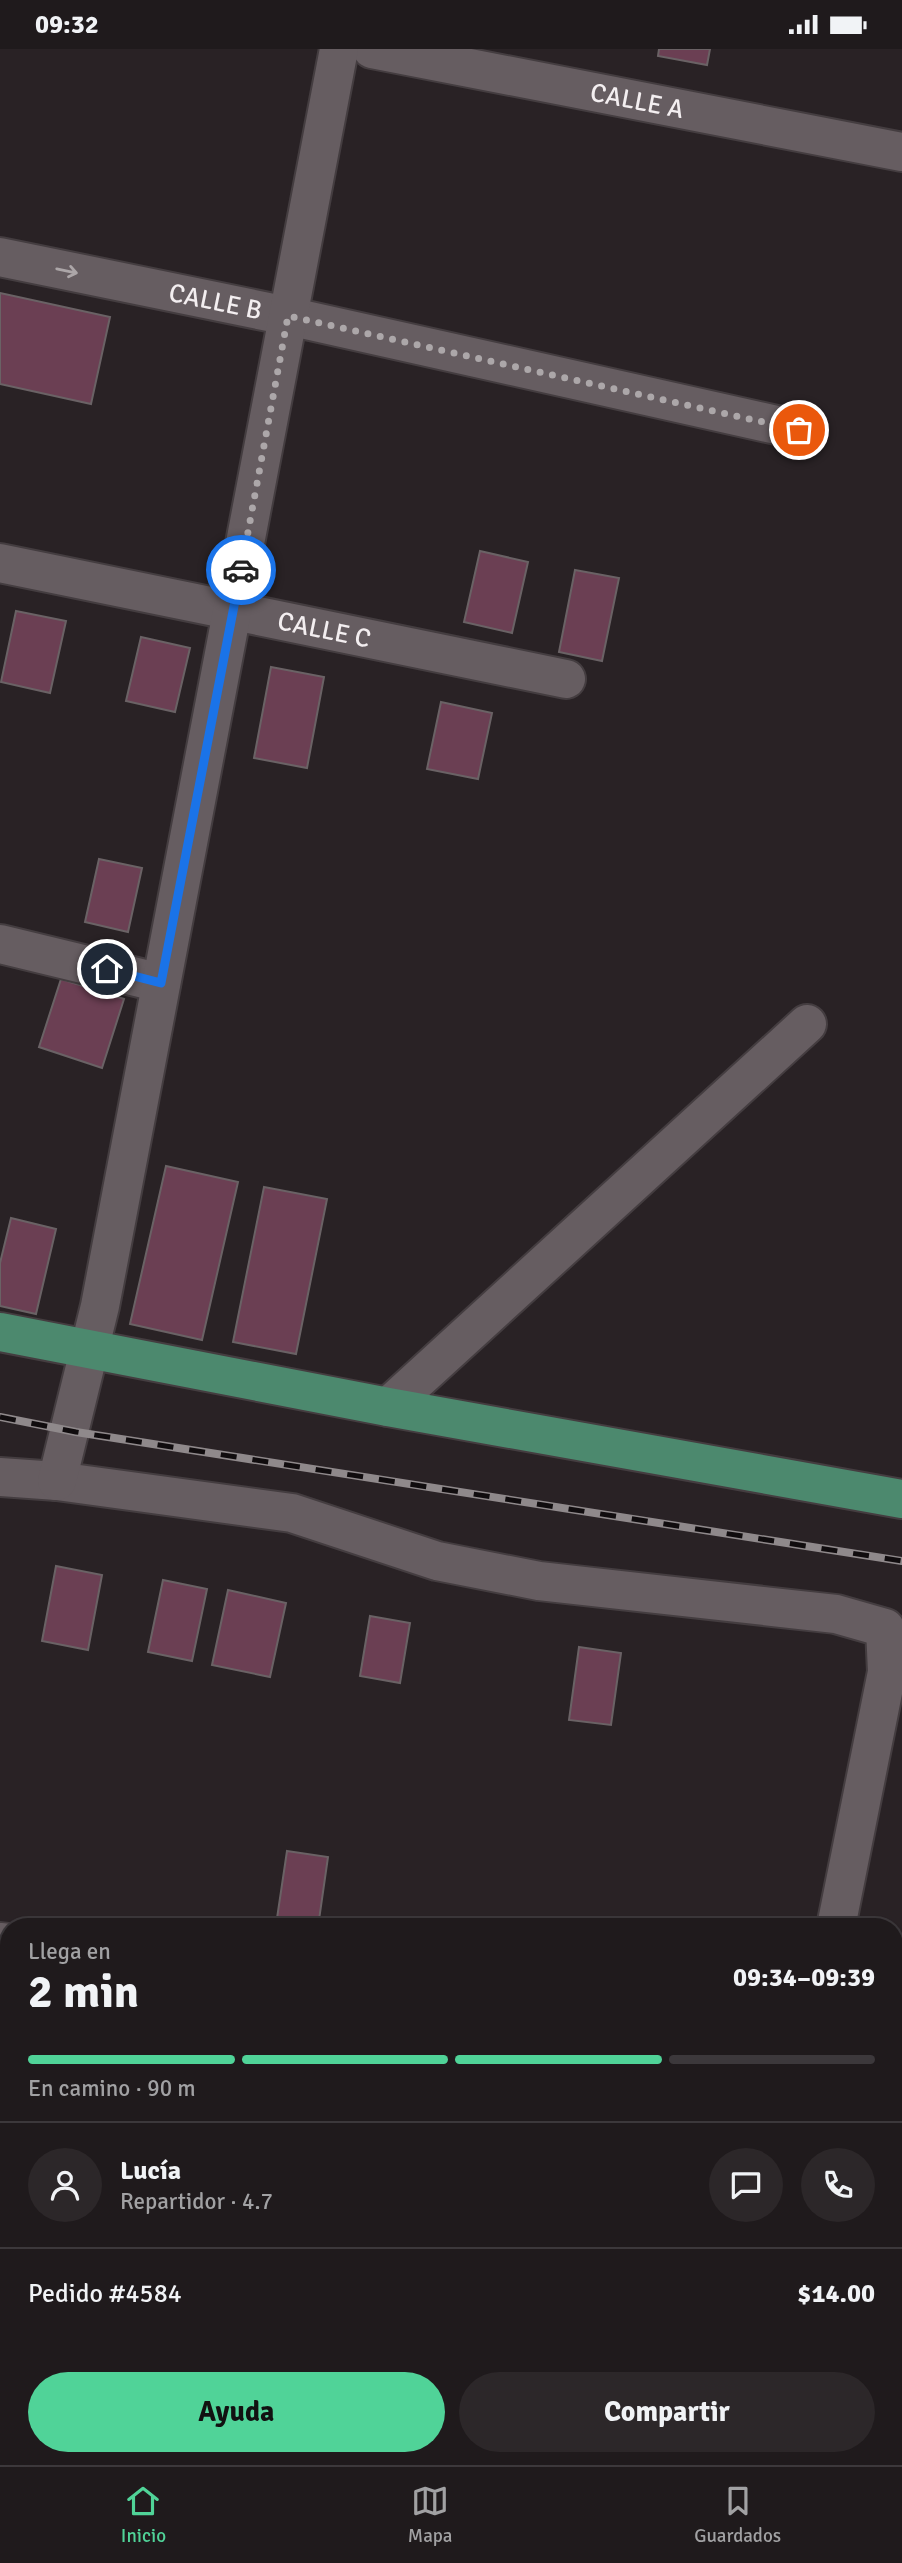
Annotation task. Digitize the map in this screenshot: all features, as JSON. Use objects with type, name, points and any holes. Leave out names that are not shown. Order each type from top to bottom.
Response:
[{"type":"main road","points":[[0,1332],[388,1407],[902,1499]]},
{"type":"street","points":[[57,1481],[91,1349],[339,49]]},
{"type":"street","name":"CALLE A","points":[[372,49],[902,152]]},
{"type":"street","name":"CALLE B","points":[[0,257],[288,316],[799,430]]},
{"type":"street","name":"CALLE C","points":[[0,563],[566,679]]},
{"type":"street","points":[[0,944],[161,983]]},
{"type":"street","points":[[388,1407],[807,1024]]},
{"type":"street","points":[[0,1476],[57,1481],[292,1513],[437,1561],[539,1581],[836,1614],[885,1627],[887,1672],[838,1918]]},
{"type":"building","points":[[659,49],[710,49],[707,65],[658,56]]},
{"type":"building","points":[[0,293],[110,317],[91,404],[0,384]]},
{"type":"building","points":[[480,551],[528,562],[512,633],[464,622]]},
{"type":"building","points":[[575,570],[619,578],[602,661],[559,652]]},
{"type":"building","points":[[16,611],[66,621],[50,693],[1,682]]},
{"type":"building","points":[[141,637],[190,648],[175,712],[126,701]]},
{"type":"building","points":[[271,667],[324,677],[307,768],[254,758]]},
{"type":"building","points":[[441,702],[492,713],[478,779],[427,769]]},
{"type":"building","points":[[99,859],[142,868],[128,932],[85,922]]},
{"type":"building","points":[[61,979],[124,999],[102,1068],[39,1047]]},
{"type":"building","points":[[166,1166],[238,1182],[202,1340],[130,1324]]},
{"type":"building","points":[[264,1187],[327,1199],[296,1354],[233,1342]]},
{"type":"building","points":[[11,1218],[56,1229],[36,1314],[0,1306],[0,1263]]},
{"type":"building","points":[[56,1566],[102,1575],[88,1650],[42,1641]]},
{"type":"building","points":[[163,1580],[207,1589],[192,1661],[148,1652]]},
{"type":"building","points":[[228,1590],[286,1603],[270,1677],[212,1665]]},
{"type":"building","points":[[370,1616],[410,1623],[400,1683],[360,1676]]},
{"type":"building","points":[[579,1647],[621,1653],[611,1725],[569,1720]]},
{"type":"building","points":[[287,1851],[328,1857],[319,1918],[277,1918]]},
{"type":"railway","points":[[0,1417],[76,1432],[902,1561]]},
{"type":"way so far","points":[[241,570],[288,316],[799,430]]},
{"type":"route","points":[[107,969],[161,983],[241,570]]}]
